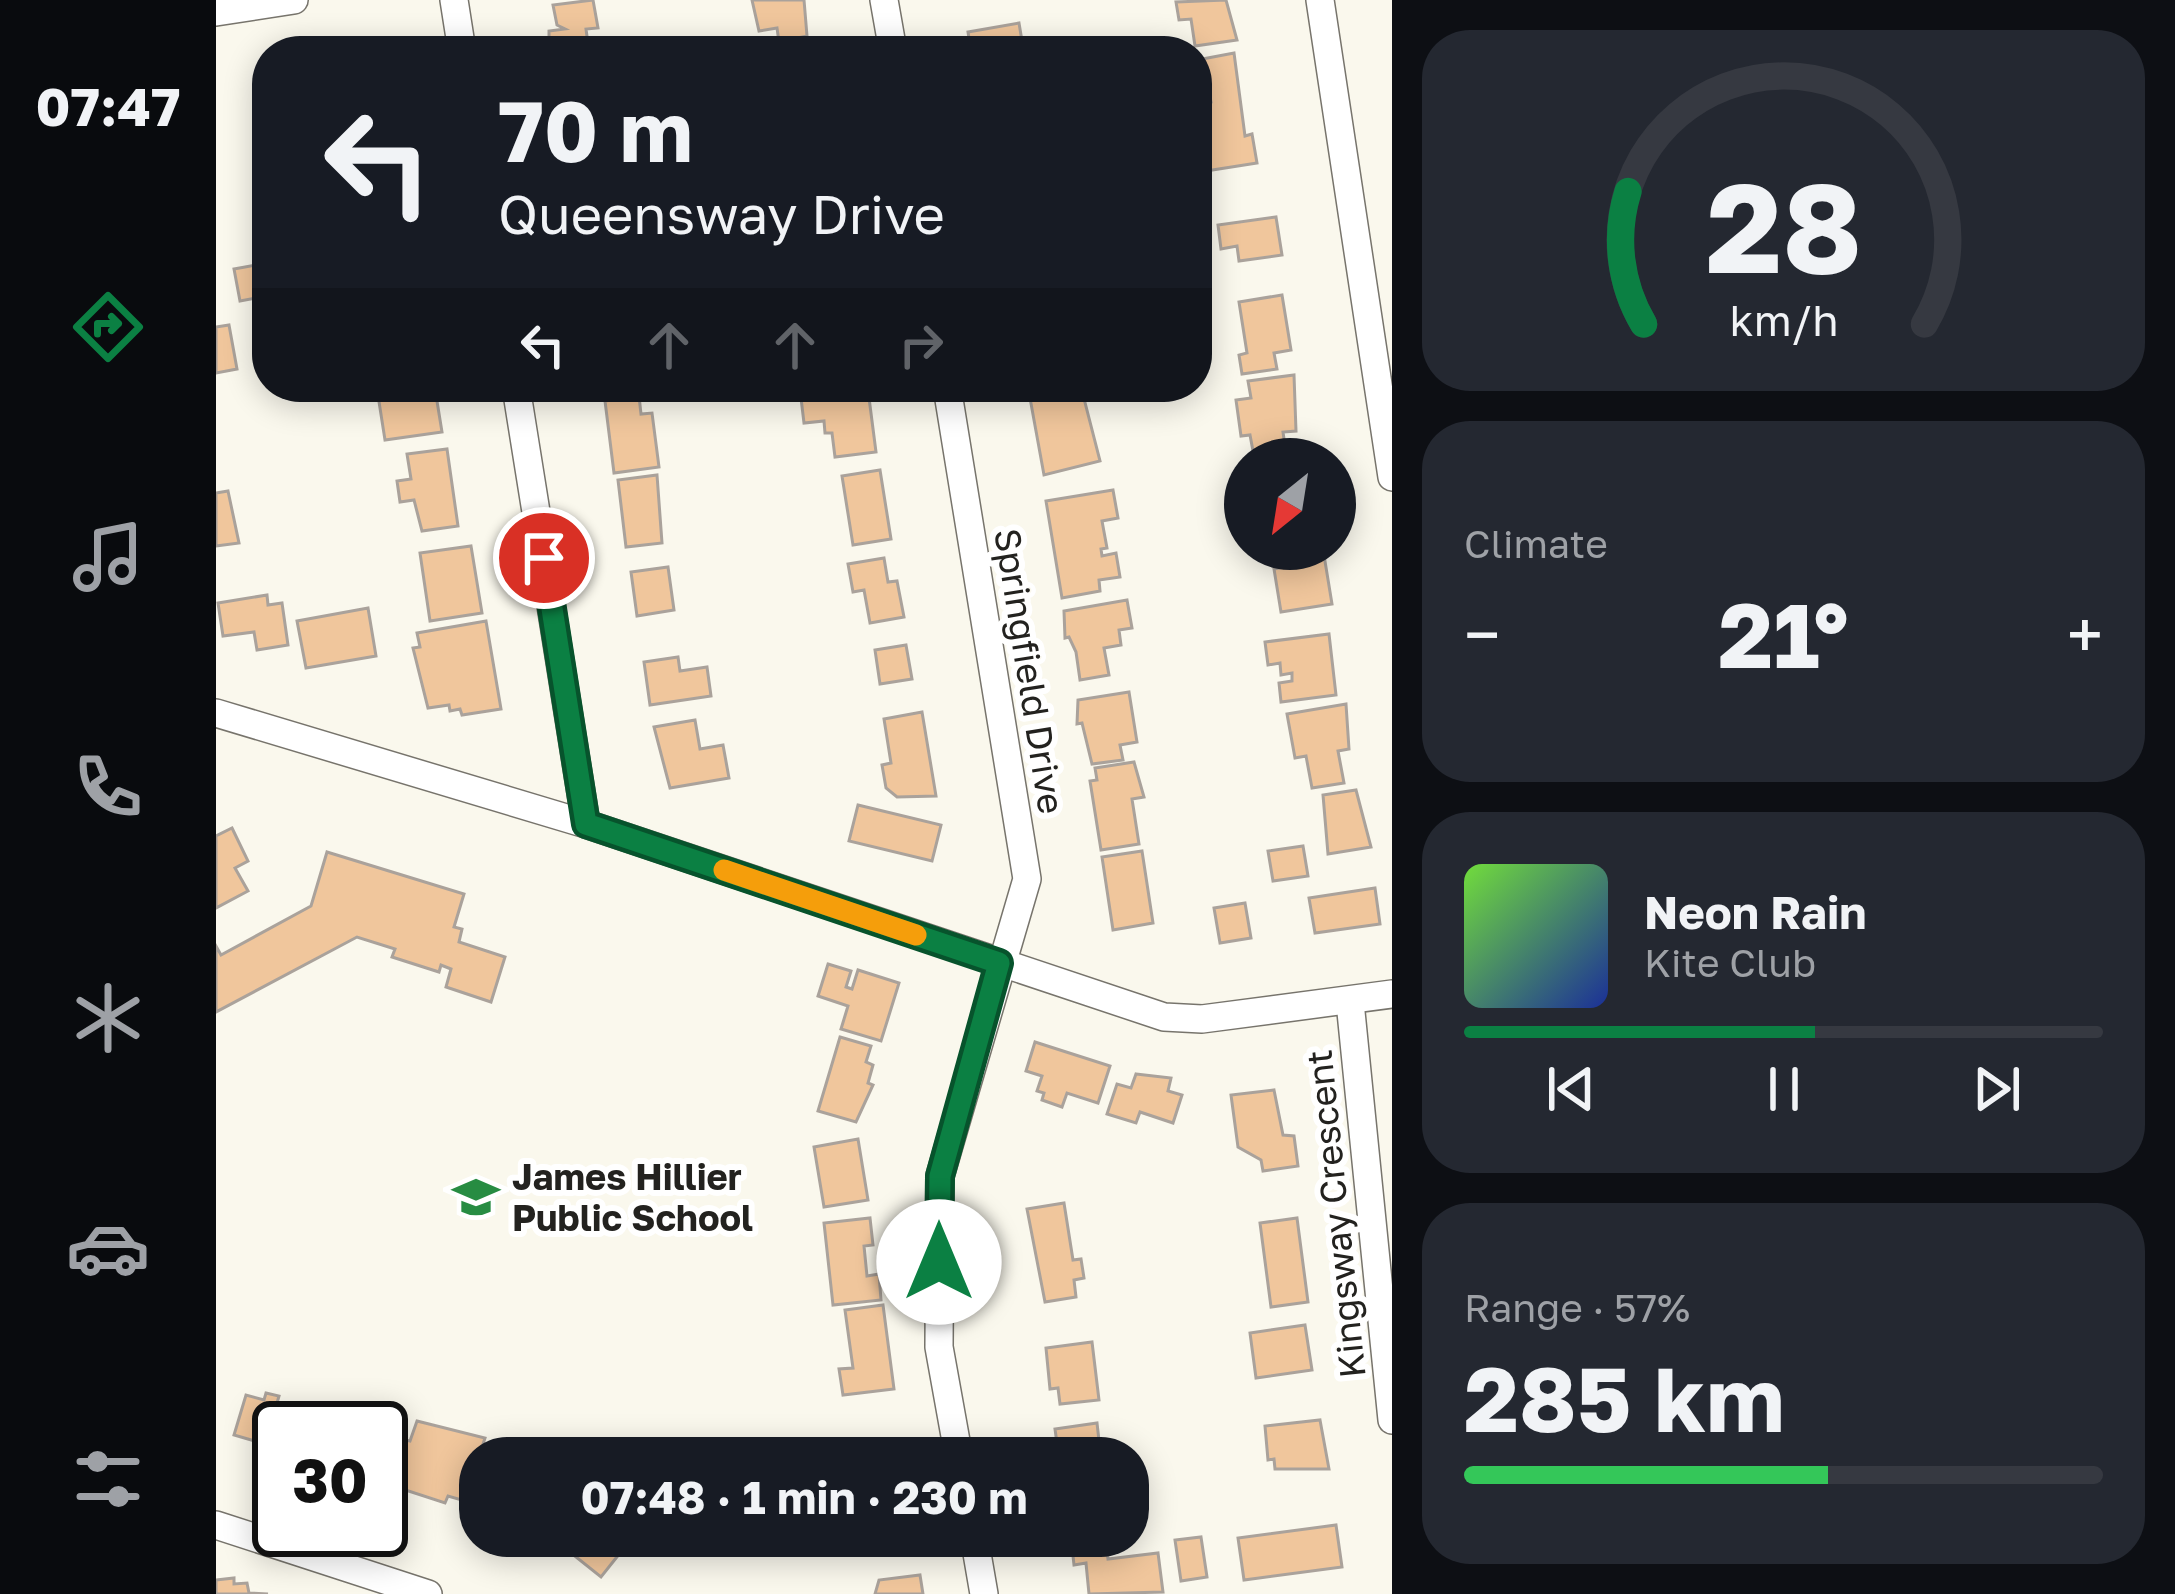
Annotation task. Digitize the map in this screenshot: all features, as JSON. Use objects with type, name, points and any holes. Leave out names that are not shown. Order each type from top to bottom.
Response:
[{"type":"street","points":[[216,12],[295,0]]},
{"type":"street","points":[[454,0],[460,36]]},
{"type":"street","points":[[884,0],[890,36]]},
{"type":"street","points":[[1320,0],[1392,478]]},
{"type":"street","points":[[518,402],[586,824]]},
{"type":"street","name":"Springfield Drive","points":[[949,402],[1027,879],[999,963]]},
{"type":"street","points":[[216,713],[586,824],[1164,1017],[1202,1019],[1392,994]]},
{"type":"street","points":[[955,1437],[939,1347],[940,1176],[999,963]]},
{"type":"street","name":"Kingsway Crescent","points":[[1350,1001],[1392,1420]]},
{"type":"street","points":[[216,1525],[428,1594]]},
{"type":"street","points":[[978,1557],[985,1594]]},
{"type":"building","points":[[593,0],[598,28],[586,29],[587,36],[549,36],[549,31],[565,29],[557,25],[553,5]]},
{"type":"building","points":[[752,0],[804,0],[807,36],[778,36],[777,28],[759,31]]},
{"type":"building","points":[[1226,0],[1237,40],[1212,44],[1212,36],[1194,36],[1191,19],[1179,20],[1176,2]]},
{"type":"building","points":[[1019,23],[1021,36],[969,36],[968,32]]},
{"type":"building","points":[[1234,53],[1245,136],[1252,134],[1257,163],[1212,170],[1212,57]]},
{"type":"building","points":[[1276,217],[1282,255],[1239,261],[1237,246],[1221,249],[1218,225]]},
{"type":"building","points":[[252,266],[252,299],[240,301],[234,269]]},
{"type":"building","points":[[1282,295],[1291,350],[1274,353],[1277,369],[1242,374],[1239,355],[1247,353],[1239,302]]},
{"type":"building","points":[[229,325],[237,369],[216,373],[216,327]]},
{"type":"building","points":[[1294,375],[1296,431],[1283,432],[1284,438],[1241,436],[1236,400],[1251,398],[1248,381]]},
{"type":"building","points":[[379,402],[437,402],[442,432],[385,440]]},
{"type":"building","points":[[605,402],[640,402],[641,414],[652,413],[659,467],[614,473]]},
{"type":"building","points":[[801,402],[870,402],[876,452],[835,457],[832,433],[825,433],[824,421],[804,423]]},
{"type":"building","points":[[1031,402],[1085,402],[1100,461],[1044,475]]},
{"type":"building","points":[[447,449],[458,526],[422,531],[414,500],[400,502],[397,481],[411,479],[407,454]]},
{"type":"building","points":[[880,470],[891,539],[853,545],[842,476]]},
{"type":"building","points":[[657,475],[662,543],[626,547],[618,480]]},
{"type":"building","points":[[1113,490],[1118,518],[1102,521],[1107,548],[1101,549],[1102,556],[1116,553],[1120,577],[1099,580],[1100,591],[1062,598],[1046,501]]},
{"type":"building","points":[[228,491],[239,543],[216,546],[216,493]]},
{"type":"building","points":[[471,546],[482,613],[430,621],[420,553]]},
{"type":"building","points":[[884,558],[888,582],[897,581],[904,617],[870,623],[864,590],[853,592],[848,564]]},
{"type":"building","points":[[668,567],[674,610],[637,616],[631,572]]},
{"type":"building","points":[[1274,570],[1326,570],[1332,604],[1281,612]]},
{"type":"building","points":[[267,595],[268,605],[282,603],[288,645],[257,650],[254,632],[223,636],[218,603]]},
{"type":"building","points":[[1127,600],[1132,628],[1119,630],[1121,645],[1104,648],[1109,675],[1080,680],[1076,652],[1069,637],[1065,638],[1064,611]]},
{"type":"building","points":[[368,608],[376,656],[306,668],[297,621]]},
{"type":"building","points":[[486,621],[501,709],[462,715],[460,709],[450,711],[449,705],[428,708],[413,648],[420,647],[417,633]]},
{"type":"building","points":[[1329,634],[1336,695],[1281,702],[1279,683],[1292,681],[1292,673],[1281,675],[1280,663],[1268,665],[1265,642]]},
{"type":"building","points":[[906,645],[912,679],[880,684],[875,650]]},
{"type":"building","points":[[678,657],[680,671],[707,667],[711,696],[650,705],[644,662]]},
{"type":"building","points":[[1129,692],[1137,742],[1120,745],[1123,760],[1092,764],[1082,723],[1077,724],[1078,700]]},
{"type":"building","points":[[1346,704],[1349,749],[1338,751],[1344,783],[1312,788],[1306,756],[1295,758],[1287,714]]},
{"type":"building","points":[[922,712],[936,796],[897,797],[886,788],[882,765],[891,763],[884,719]]},
{"type":"building","points":[[695,720],[700,749],[723,745],[729,778],[670,788],[654,727]]},
{"type":"building","points":[[1134,762],[1144,797],[1132,799],[1139,844],[1101,850],[1090,781],[1097,780],[1095,768]]},
{"type":"building","points":[[1356,790],[1371,847],[1328,854],[1323,795]]},
{"type":"building","points":[[858,805],[941,825],[932,861],[849,841]]},
{"type":"building","points":[[232,828],[248,861],[235,868],[248,891],[216,908],[216,836]]},
{"type":"building","points":[[1303,846],[1308,876],[1273,881],[1268,851]]},
{"type":"building","points":[[1142,851],[1153,923],[1113,930],[1102,857]]},
{"type":"building","points":[[327,852],[464,894],[454,927],[462,929],[459,942],[505,957],[491,1002],[446,987],[451,969],[441,965],[439,972],[392,957],[395,949],[357,937],[216,1012],[216,946],[221,955],[311,906]]},
{"type":"building","points":[[1375,888],[1380,924],[1315,933],[1309,898]]},
{"type":"building","points":[[1245,903],[1251,938],[1220,943],[1214,908]]},
{"type":"building","points":[[828,964],[851,971],[846,987],[852,989],[858,970],[899,983],[881,1041],[841,1029],[848,1006],[818,996]]},
{"type":"building","points":[[840,1037],[871,1046],[866,1062],[873,1065],[868,1083],[873,1085],[856,1122],[818,1111]]},
{"type":"building","points":[[1035,1042],[1110,1066],[1098,1103],[1067,1093],[1062,1107],[1042,1100],[1044,1093],[1037,1091],[1042,1076],[1026,1071]]},
{"type":"building","points":[[1136,1074],[1171,1078],[1168,1091],[1182,1095],[1173,1123],[1140,1112],[1136,1123],[1107,1114],[1117,1084],[1131,1088]]},
{"type":"building","points":[[1274,1090],[1283,1135],[1294,1136],[1298,1166],[1263,1171],[1261,1160],[1238,1147],[1231,1095]]},
{"type":"building","points":[[858,1139],[868,1200],[824,1207],[814,1147]]},
{"type":"building","points":[[1064,1203],[1073,1260],[1081,1259],[1084,1278],[1074,1280],[1076,1297],[1045,1302],[1027,1209]]},
{"type":"building","points":[[870,1218],[873,1245],[864,1246],[867,1276],[879,1274],[881,1300],[833,1305],[824,1223]]},
{"type":"building","points":[[1297,1218],[1308,1302],[1271,1307],[1260,1223]]},
{"type":"building","points":[[883,1305],[894,1389],[843,1395],[839,1369],[853,1368],[845,1310]]},
{"type":"building","points":[[1305,1325],[1312,1370],[1256,1378],[1250,1333]]},
{"type":"building","points":[[1092,1342],[1099,1400],[1060,1404],[1058,1388],[1050,1389],[1046,1348]]},
{"type":"building","points":[[266,1393],[279,1396],[278,1401],[252,1401],[252,1440],[234,1435],[246,1395],[264,1400]]},
{"type":"building","points":[[1320,1420],[1329,1469],[1275,1469],[1274,1459],[1268,1460],[1265,1426]]},
{"type":"building","points":[[417,1421],[481,1437],[459,1437],[459,1499],[448,1496],[445,1503],[408,1491],[410,1441]]},
{"type":"building","points":[[1097,1423],[1099,1437],[1056,1437],[1055,1429]]},
{"type":"building","points":[[1336,1525],[1342,1567],[1244,1580],[1238,1538]]},
{"type":"building","points":[[1201,1537],[1207,1577],[1181,1581],[1175,1540]]},
{"type":"building","points":[[1158,1553],[1163,1592],[1089,1594],[1086,1563],[1074,1565],[1073,1557],[1108,1559]]},
{"type":"building","points":[[576,1557],[617,1557],[601,1577]]},
{"type":"building","points":[[920,1575],[923,1594],[875,1594],[879,1580]]},
{"type":"building","points":[[234,1578],[234,1584],[247,1583],[249,1593],[268,1594],[216,1594],[216,1580]]},
{"type":"slow traffic","points":[[724,870],[916,935]]},
{"type":"place","name":"James Hillier Public School","points":[[476,1197]]},
{"type":"route","points":[[544,558],[586,824],[999,963],[940,1176],[939,1262]]}]
